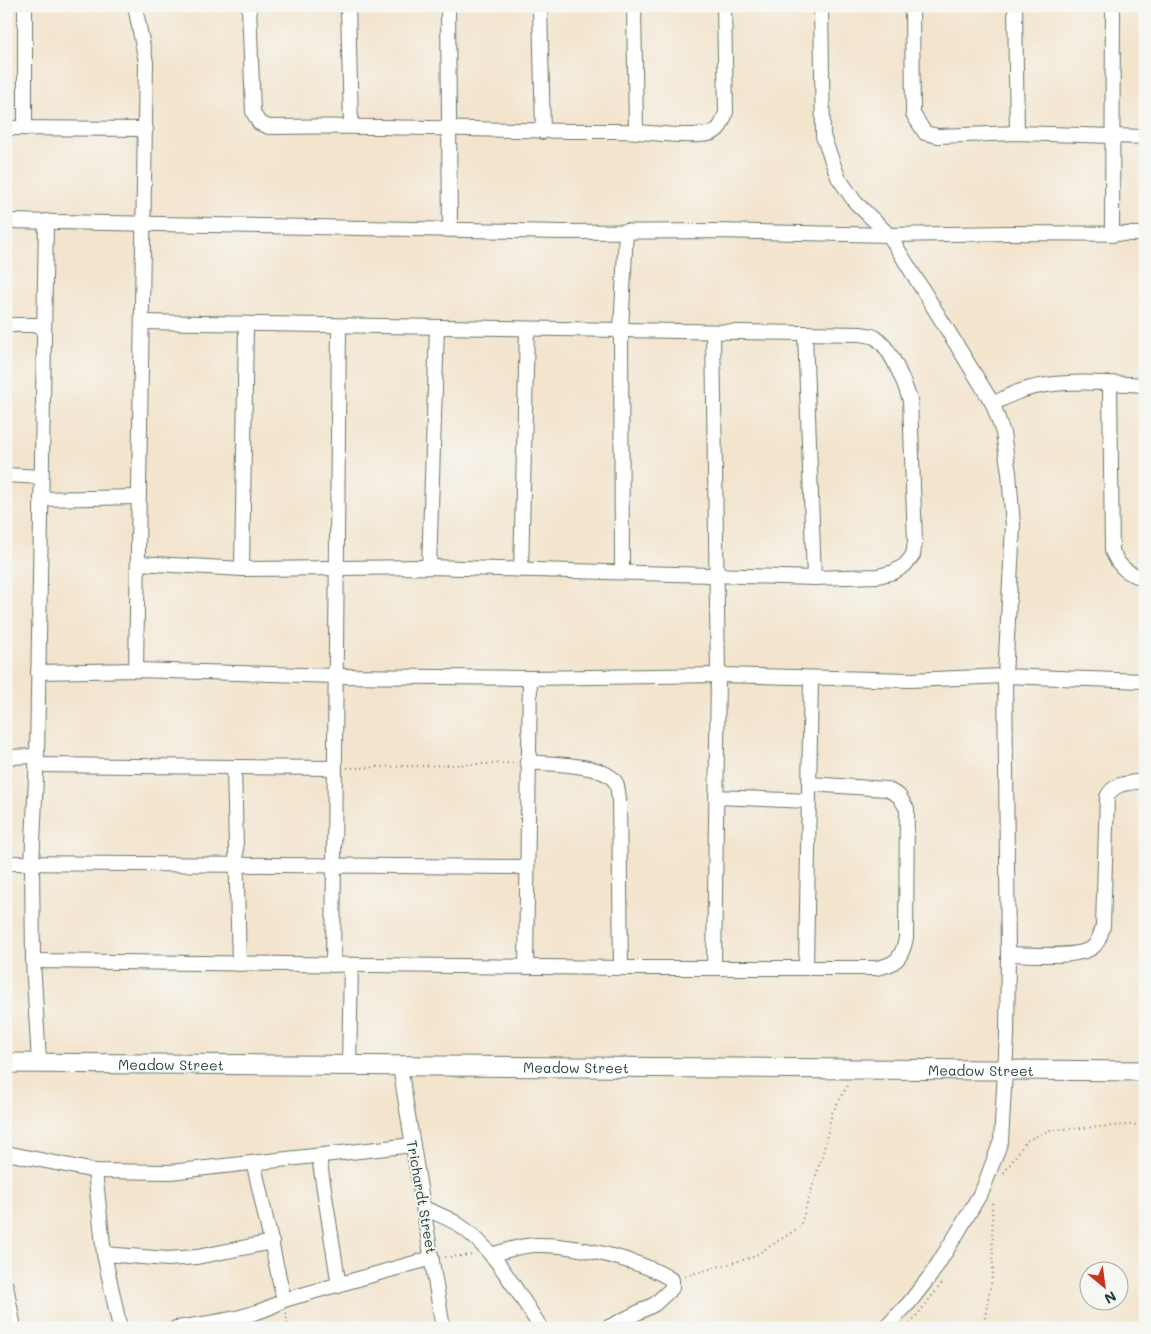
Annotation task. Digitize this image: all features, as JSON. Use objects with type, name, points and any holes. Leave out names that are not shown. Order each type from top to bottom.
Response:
[{"type":"street","points":[[25,6],[25,128]]},
{"type":"street","points":[[135,6],[146,62],[136,670]]},
{"type":"street","points":[[249,6],[252,103],[258,123],[269,126],[351,125],[543,132],[636,131],[687,135],[710,134],[719,129],[726,112],[724,6]]},
{"type":"street","points":[[348,6],[351,125]]},
{"type":"street","points":[[448,6],[450,229]]},
{"type":"street","points":[[540,6],[543,132]]},
{"type":"street","points":[[634,6],[636,131]]},
{"type":"street","points":[[821,6],[823,136],[838,177],[855,202],[889,235],[993,404],[1003,433],[1012,503],[1005,676],[1008,954],[1006,1070],[1002,1141],[983,1189],[931,1275],[885,1328]]},
{"type":"street","points":[[912,6],[913,114],[925,133],[938,136],[1016,134],[1145,137]]},
{"type":"street","points":[[1015,6],[1016,134]]},
{"type":"street","points":[[1112,235],[1113,6]]},
{"type":"street","points":[[6,128],[146,129]]},
{"type":"street","points":[[6,221],[889,235],[1008,233],[1145,234]]},
{"type":"street","points":[[39,1062],[33,961],[32,864],[38,672],[46,221]]},
{"type":"street","points":[[622,572],[622,331],[626,231]]},
{"type":"street","points":[[139,563],[242,569],[429,568],[814,578],[878,576],[894,572],[905,565],[913,555],[915,542],[910,400],[904,382],[886,350],[876,338],[868,336],[805,334],[142,322]]},
{"type":"street","points":[[6,326],[44,325]]},
{"type":"street","points":[[242,569],[246,325]]},
{"type":"street","points":[[333,965],[336,676],[335,569],[339,326]]},
{"type":"street","points":[[429,568],[437,328]]},
{"type":"street","points":[[521,570],[527,330]]},
{"type":"street","points":[[713,332],[718,675],[714,968]]},
{"type":"street","points":[[805,334],[814,578]]},
{"type":"street","points":[[993,404],[1018,392],[1036,387],[1110,384],[1145,385]]},
{"type":"street","points":[[1110,384],[1112,551],[1118,565],[1128,573],[1145,578]]},
{"type":"street","points":[[6,475],[41,476]]},
{"type":"street","points":[[41,499],[138,497]]},
{"type":"street","points":[[38,672],[136,670],[336,676],[530,678],[718,675],[911,680],[1005,676],[1145,681]]},
{"type":"street","points":[[526,967],[527,762],[530,678]]},
{"type":"street","points":[[806,967],[811,678]]},
{"type":"street","points":[[6,757],[36,760],[234,767],[335,768]]},
{"type":"street","points":[[527,762],[599,770],[610,776],[617,783],[619,798],[621,968]]},
{"type":"street","points":[[234,767],[239,964]]},
{"type":"street","points":[[1008,954],[1073,953],[1085,951],[1096,944],[1103,926],[1107,797],[1110,790],[1119,784],[1145,781]]},
{"type":"street","points":[[33,961],[621,968],[876,968],[890,966],[899,960],[903,953],[906,921],[907,809],[904,801],[887,789],[809,784]]},
{"type":"street","points":[[716,796],[809,801]]},
{"type":"street","points":[[6,863],[526,867]]},
{"type":"street","points":[[349,1066],[351,965]]},
{"type":"street","name":"Meadow Street","points":[[6,1063],[1145,1071]]},
{"type":"street","name":"Trichardt Street","points":[[400,1067],[444,1328]]},
{"type":"street","points":[[6,1153],[95,1171],[170,1172],[254,1165],[413,1145]]},
{"type":"street","points":[[319,1157],[339,1286]]},
{"type":"street","points":[[254,1165],[284,1300]]},
{"type":"street","points":[[95,1171],[104,1254],[120,1328]]},
{"type":"street","points":[[424,1208],[456,1223],[474,1237],[491,1255],[542,1328]]},
{"type":"street","points":[[104,1254],[168,1259],[197,1257],[272,1242]]},
{"type":"street","points":[[491,1255],[534,1245],[570,1247],[654,1271],[672,1280],[672,1288],[665,1297],[607,1328]]},
{"type":"street","points":[[176,1328],[250,1314],[274,1307],[284,1300],[339,1286],[432,1258]]},
{"type":"street","points":[[6,1286],[14,1328]]},
{"type":"path","points":[[335,768],[527,762]]},
{"type":"path","points":[[672,1280],[753,1257],[800,1226],[823,1153],[832,1113],[857,1070]]},
{"type":"path","points":[[1002,1176],[1026,1141],[1050,1130],[1145,1124]]},
{"type":"path","points":[[983,1328],[993,1272],[992,1199]]},
{"type":"path","points":[[432,1258],[491,1255]]},
{"type":"path","points":[[907,1328],[945,1278]]}]
